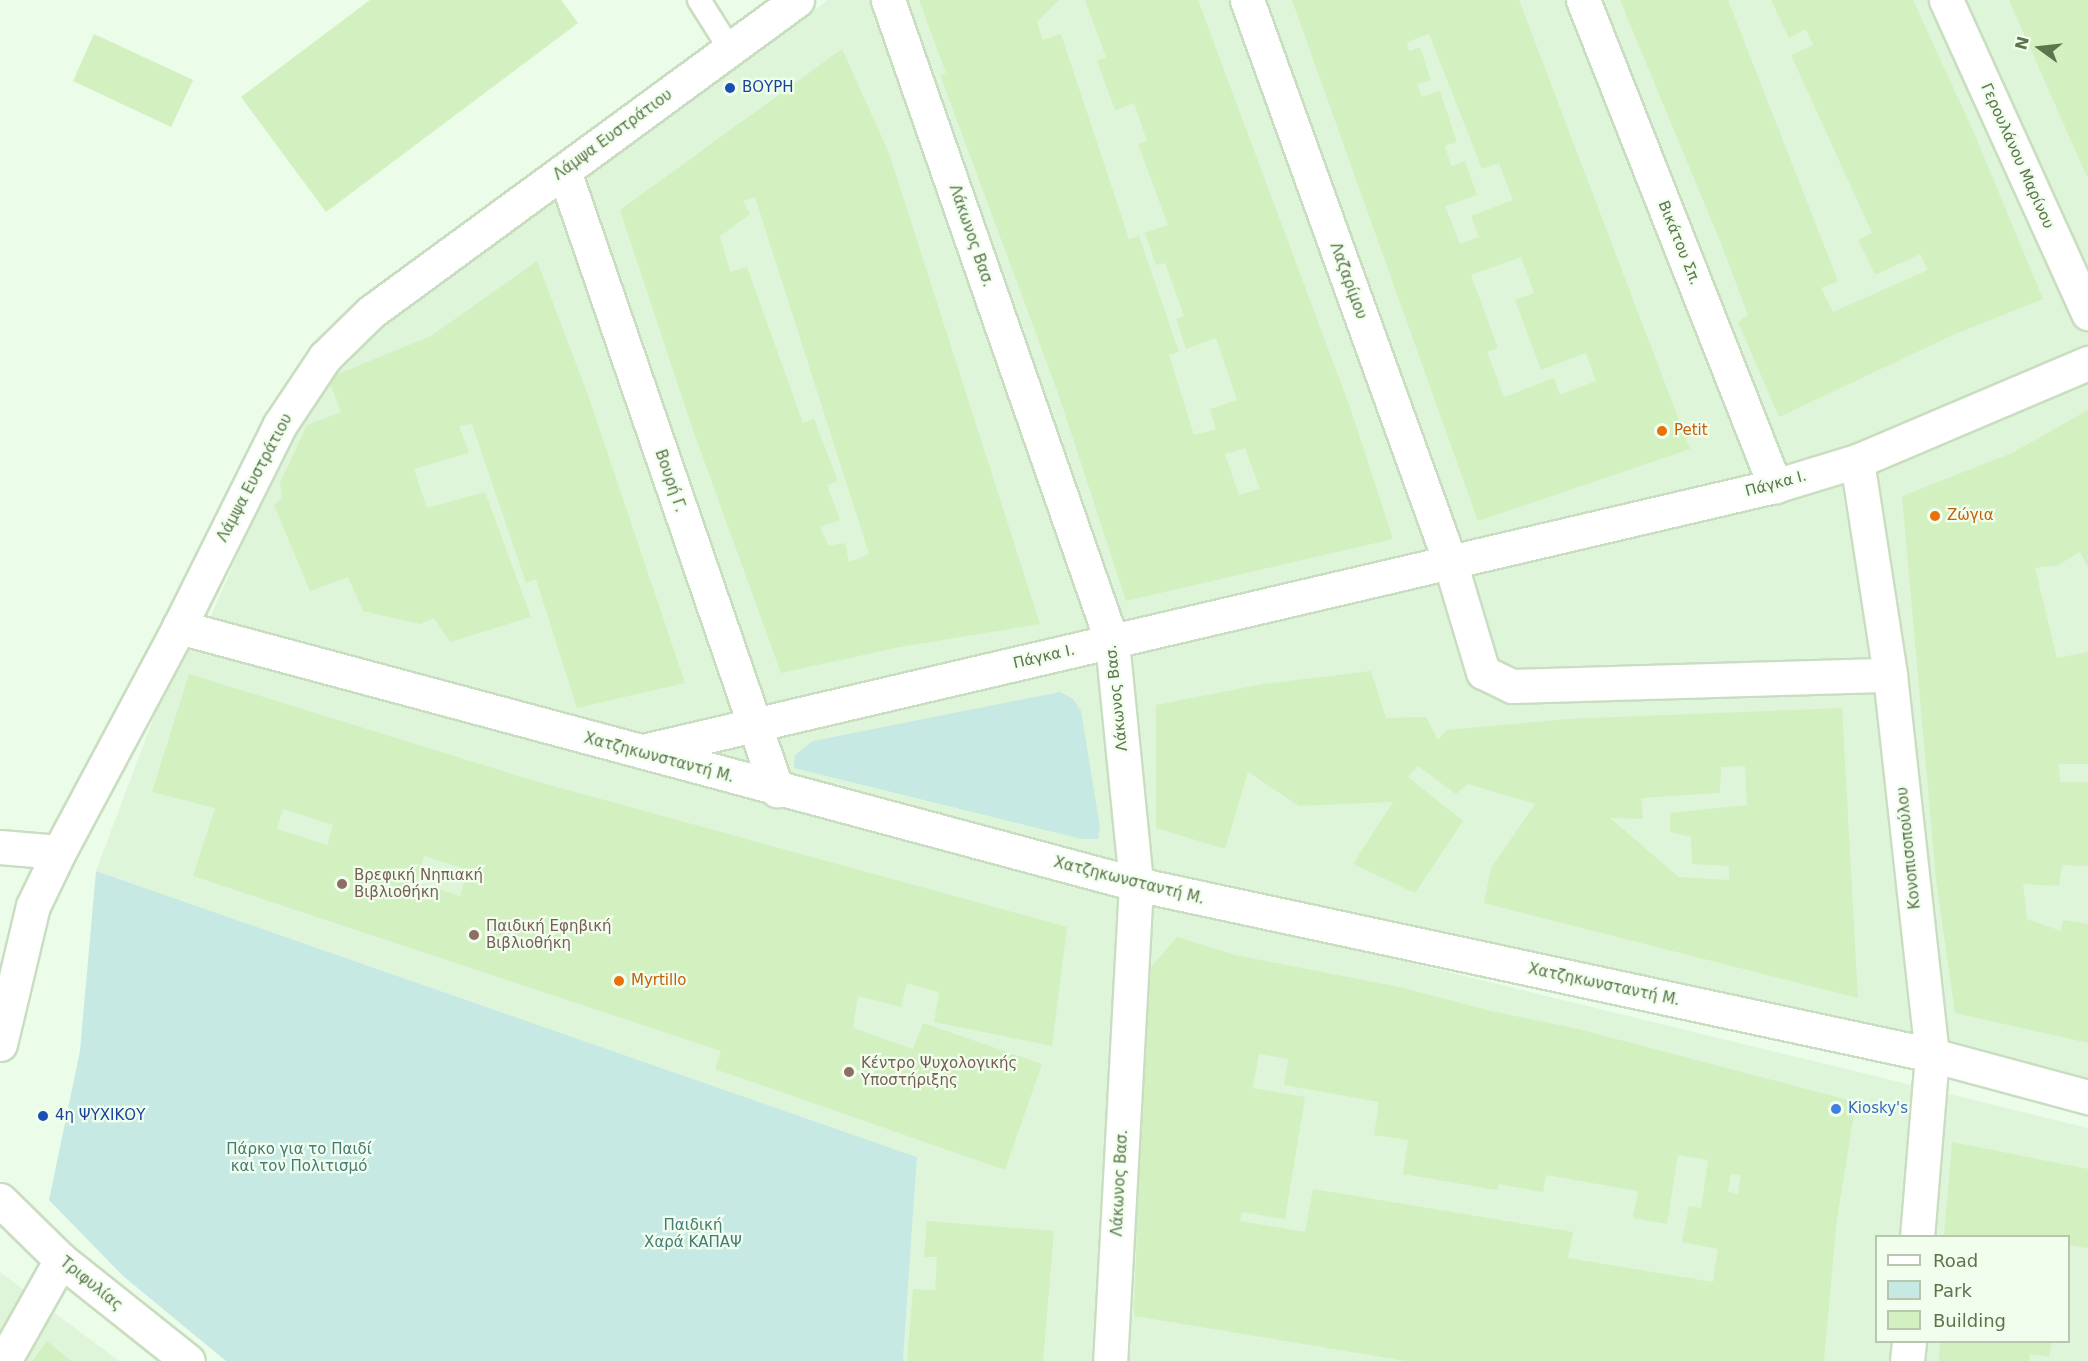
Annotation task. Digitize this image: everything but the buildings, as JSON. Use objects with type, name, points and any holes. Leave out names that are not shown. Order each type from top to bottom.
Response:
[{"type":"street","name":"Λάμψα Ευστράτιου","points":[[0,1044],[33,906],[59,852],[179,627],[279,426],[325,357],[371,312],[797,0]]},
{"type":"street","name":"Λάκωνος Βασ.","points":[[888,0],[1112,642],[1136,884],[1110,1361]]},
{"type":"street","name":"Λαζαρίμου","points":[[1247,0],[1450,562]]},
{"type":"street","name":"Βικάτου Σπ.","points":[[1583,0],[1775,486]]},
{"type":"street","name":"Γερουλάνου Μαρίνου","points":[[1946,0],[2088,313]]},
{"type":"street","name":"Βουρή Γ.","points":[[564,171],[777,790]]},
{"type":"street","name":"Πάγκα Ι.","points":[[639,752],[1775,486],[1857,461],[2088,363]]},
{"type":"street","name":"Κονοπισοπούλου","points":[[1857,461],[1890,675],[1932,1055],[1917,1235]]},
{"type":"street","points":[[1450,562],[1483,672],[1512,686],[1890,675]]},
{"type":"street","name":"Χατζηκωνσταντή Μ.","points":[[179,627],[777,790],[1136,884],[1932,1055],[2088,1096]]},
{"type":"street","points":[[0,847],[59,852]]},
{"type":"street","name":"Τριφυλίας","points":[[0,1200],[61,1260],[188,1361]]},
{"type":"street","points":[[4,1361],[61,1260]]},
{"type":"street","points":[[1907,1361],[1909,1343]]},
{"type":"lane","points":[[699,0],[730,49]]},
{"type":"shaded area","points":[[828,0],[2088,0],[2088,1081],[1174,878],[208,623],[292,429],[343,357]]},
{"type":"shaded area","points":[[181,645],[1144,898],[2088,1128],[2088,1361],[903,1361],[917,1157],[96,871]]},
{"type":"shaded area","points":[[0,1272],[119,1361],[0,1361]]},
{"type":"green space","points":[[1060,692],[1073,699],[1081,711],[1100,827],[1098,839],[1082,839],[794,768],[795,755],[813,741]]},
{"type":"green space","name":"Πάρκο για το Παιδί και τον Πολιτισμό","points":[[96,871],[917,1157],[903,1361],[226,1361],[123,1276],[49,1200],[80,1051]]},
{"type":"place","name":"ΒΟΥΡΗ","points":[[730,88]]},
{"type":"place","name":"Petit","points":[[1662,431]]},
{"type":"place","name":"Ζώγια","points":[[1935,516]]},
{"type":"place","name":"Βρεφική Νηπιακή Βιβλιοθήκη","points":[[342,884]]},
{"type":"place","name":"Παιδική Εφηβική Βιβλιοθήκη","points":[[474,935]]},
{"type":"place","name":"Myrtillo","points":[[619,981]]},
{"type":"place","name":"Κέντρο Ψυχολογικής Υποστήριξης","points":[[849,1072]]},
{"type":"place","name":"Kiosky's","points":[[1836,1109]]},
{"type":"place","name":"4η ΨΥΧΙΚΟΥ","points":[[43,1116]]},
{"type":"park label","name":"Παιδική Χαρά ΚΑΠΑΨ","points":[[693,1234]]}]
